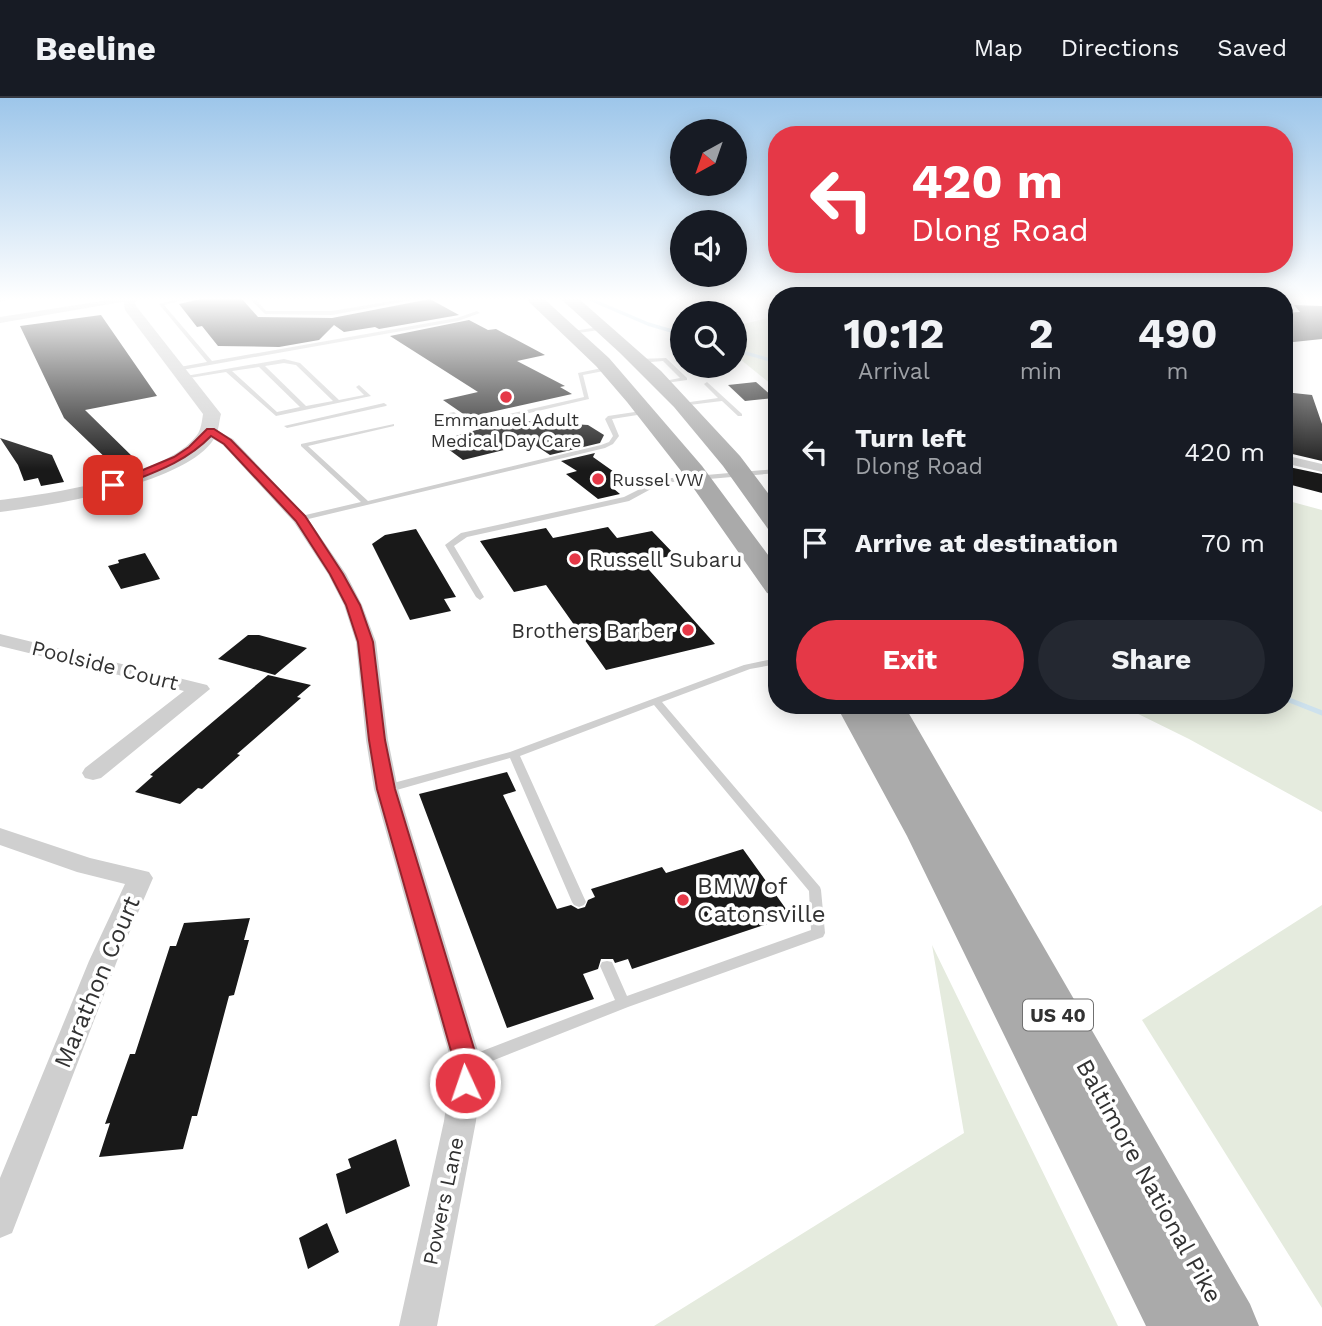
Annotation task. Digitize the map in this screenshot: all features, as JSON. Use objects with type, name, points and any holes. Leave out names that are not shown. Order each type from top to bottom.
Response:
[{"type":"main road","points":[[593,355],[648,412],[700,478],[768,574]]},
{"type":"main road","points":[[633,355],[683,405],[742,474],[768,510]]},
{"type":"main road","name":"Baltimore National Pike","points":[[858,714],[927,836],[1179,1326]]},
{"type":"main road","name":"Baltimore National Pike","points":[[892,714],[1228,1326]]},
{"type":"street","points":[[0,506],[74,495],[137,477],[192,450],[210,431],[212,414],[166,355]]},
{"type":"street","name":"Powers Lane","points":[[210,431],[228,442],[300,519],[337,574],[353,605],[366,642],[377,740],[386,789],[467,1065],[460,1121],[418,1326]]},
{"type":"street","points":[[1293,461],[1322,468]]},
{"type":"street","name":"Poolside Court","points":[[0,640],[200,689],[93,773]]},
{"type":"street","name":"Marathon Court","points":[[0,836],[86,866],[140,878],[103,961],[0,1221]]},
{"type":"lane","points":[[204,355],[210,362]]},
{"type":"lane","points":[[179,373],[210,362],[249,355]]},
{"type":"lane","points":[[179,373],[227,370],[284,361],[298,364],[337,402]]},
{"type":"lane","points":[[261,365],[304,408]]},
{"type":"lane","points":[[453,413],[469,425],[587,398],[580,374],[607,369]]},
{"type":"lane","points":[[227,370],[366,503]]},
{"type":"lane","points":[[707,384],[740,415]]},
{"type":"lane","points":[[276,414],[368,396],[359,387]]},
{"type":"lane","points":[[683,405],[723,399]]},
{"type":"lane","points":[[287,426],[384,405]]},
{"type":"lane","points":[[300,519],[603,447],[611,443],[616,436],[608,419],[610,417],[648,412]]},
{"type":"lane","points":[[303,445],[391,425]]},
{"type":"lane","points":[[480,597],[449,545],[464,535],[626,499],[660,481],[768,472]]},
{"type":"lane","points":[[386,789],[514,754],[747,667],[768,663]]},
{"type":"lane","points":[[467,1065],[623,1003],[818,933],[815,890],[656,701]]},
{"type":"lane","points":[[514,754],[579,902]]},
{"type":"lane","points":[[607,966],[623,1003]]},
{"type":"shaded area","points":[[747,355],[768,355],[768,382],[747,365]]},
{"type":"shaded area","points":[[1293,502],[1322,510],[1322,812],[1138,714],[1293,714]]},
{"type":"shaded area","points":[[1322,905],[1322,1308],[1142,1020]]},
{"type":"shaded area","points":[[932,945],[1118,1326],[654,1326],[964,1133]]},
{"type":"building","points":[[34,355],[129,355],[157,396],[85,410],[137,461],[114,466],[64,418]]},
{"type":"building","points":[[420,355],[544,355],[517,361],[565,386],[560,387],[572,394],[469,417],[480,418],[472,420],[443,400],[478,392]]},
{"type":"building","points":[[756,382],[768,393],[768,399],[745,401],[728,385]]},
{"type":"building","points":[[1293,393],[1312,395],[1322,424],[1322,461],[1293,454]]},
{"type":"building","points":[[510,420],[588,425],[604,435],[600,443],[550,455],[532,443],[463,460],[444,446],[463,441],[456,436]]},
{"type":"building","points":[[0,438],[52,455],[64,482],[41,486],[38,478],[24,481],[18,465]]},
{"type":"building","name":"Russel VW","points":[[595,453],[593,457],[631,484],[614,489],[620,494],[598,499],[566,474],[577,471],[561,461]]},
{"type":"building","points":[[1293,468],[1322,474],[1322,493],[1293,485]]},
{"type":"building","points":[[608,527],[617,538],[652,531],[675,555],[642,562],[715,644],[606,670],[546,585],[514,592],[480,541],[546,528],[553,538]]},
{"type":"building","points":[[416,529],[456,597],[444,599],[451,611],[410,620],[372,544],[385,535]]},
{"type":"building","points":[[145,553],[160,579],[121,589],[108,566],[119,563],[118,560]]},
{"type":"building","points":[[248,635],[259,635],[307,648],[275,675],[218,659]]},
{"type":"building","points":[[268,675],[311,685],[297,697],[301,698],[237,754],[240,755],[202,789],[198,788],[180,804],[135,792],[153,776],[150,775]]},
{"type":"building","name":"BMW of Catonsville","points":[[507,772],[516,791],[503,795],[557,909],[571,905],[578,909],[585,907],[588,900],[595,897],[591,889],[662,867],[666,873],[743,849],[791,916],[632,969],[628,959],[615,963],[613,959],[601,959],[598,969],[583,974],[594,999],[507,1028],[419,794]]},
{"type":"building","points":[[250,918],[244,940],[249,940],[234,995],[229,996],[197,1116],[192,1116],[183,1149],[99,1157],[110,1123],[105,1124],[130,1054],[135,1054],[170,946],[176,946],[184,923]]},
{"type":"building","points":[[396,1139],[410,1186],[346,1214],[336,1174],[351,1168],[348,1159]]},
{"type":"building","points":[[327,1223],[339,1252],[308,1269],[299,1238]]},
{"type":"waterway","points":[[754,355],[768,359]]},
{"type":"waterway","points":[[1293,702],[1322,713]]},
{"type":"place","name":"Emmanuel Adult Medical Day Care","points":[[506,397]]},
{"type":"place","name":"Russel VW","points":[[598,479]]},
{"type":"place","name":"Russell Subaru","points":[[575,559]]},
{"type":"place","name":"Brothers Barber","points":[[688,630]]},
{"type":"place","name":"BMW of Catonsville","points":[[683,900]]},
{"type":"route","points":[[113,485],[178,459],[192,450],[210,431],[228,442],[300,519],[337,574],[353,605],[366,642],[377,740],[386,789],[467,1065],[465,1083]]}]
